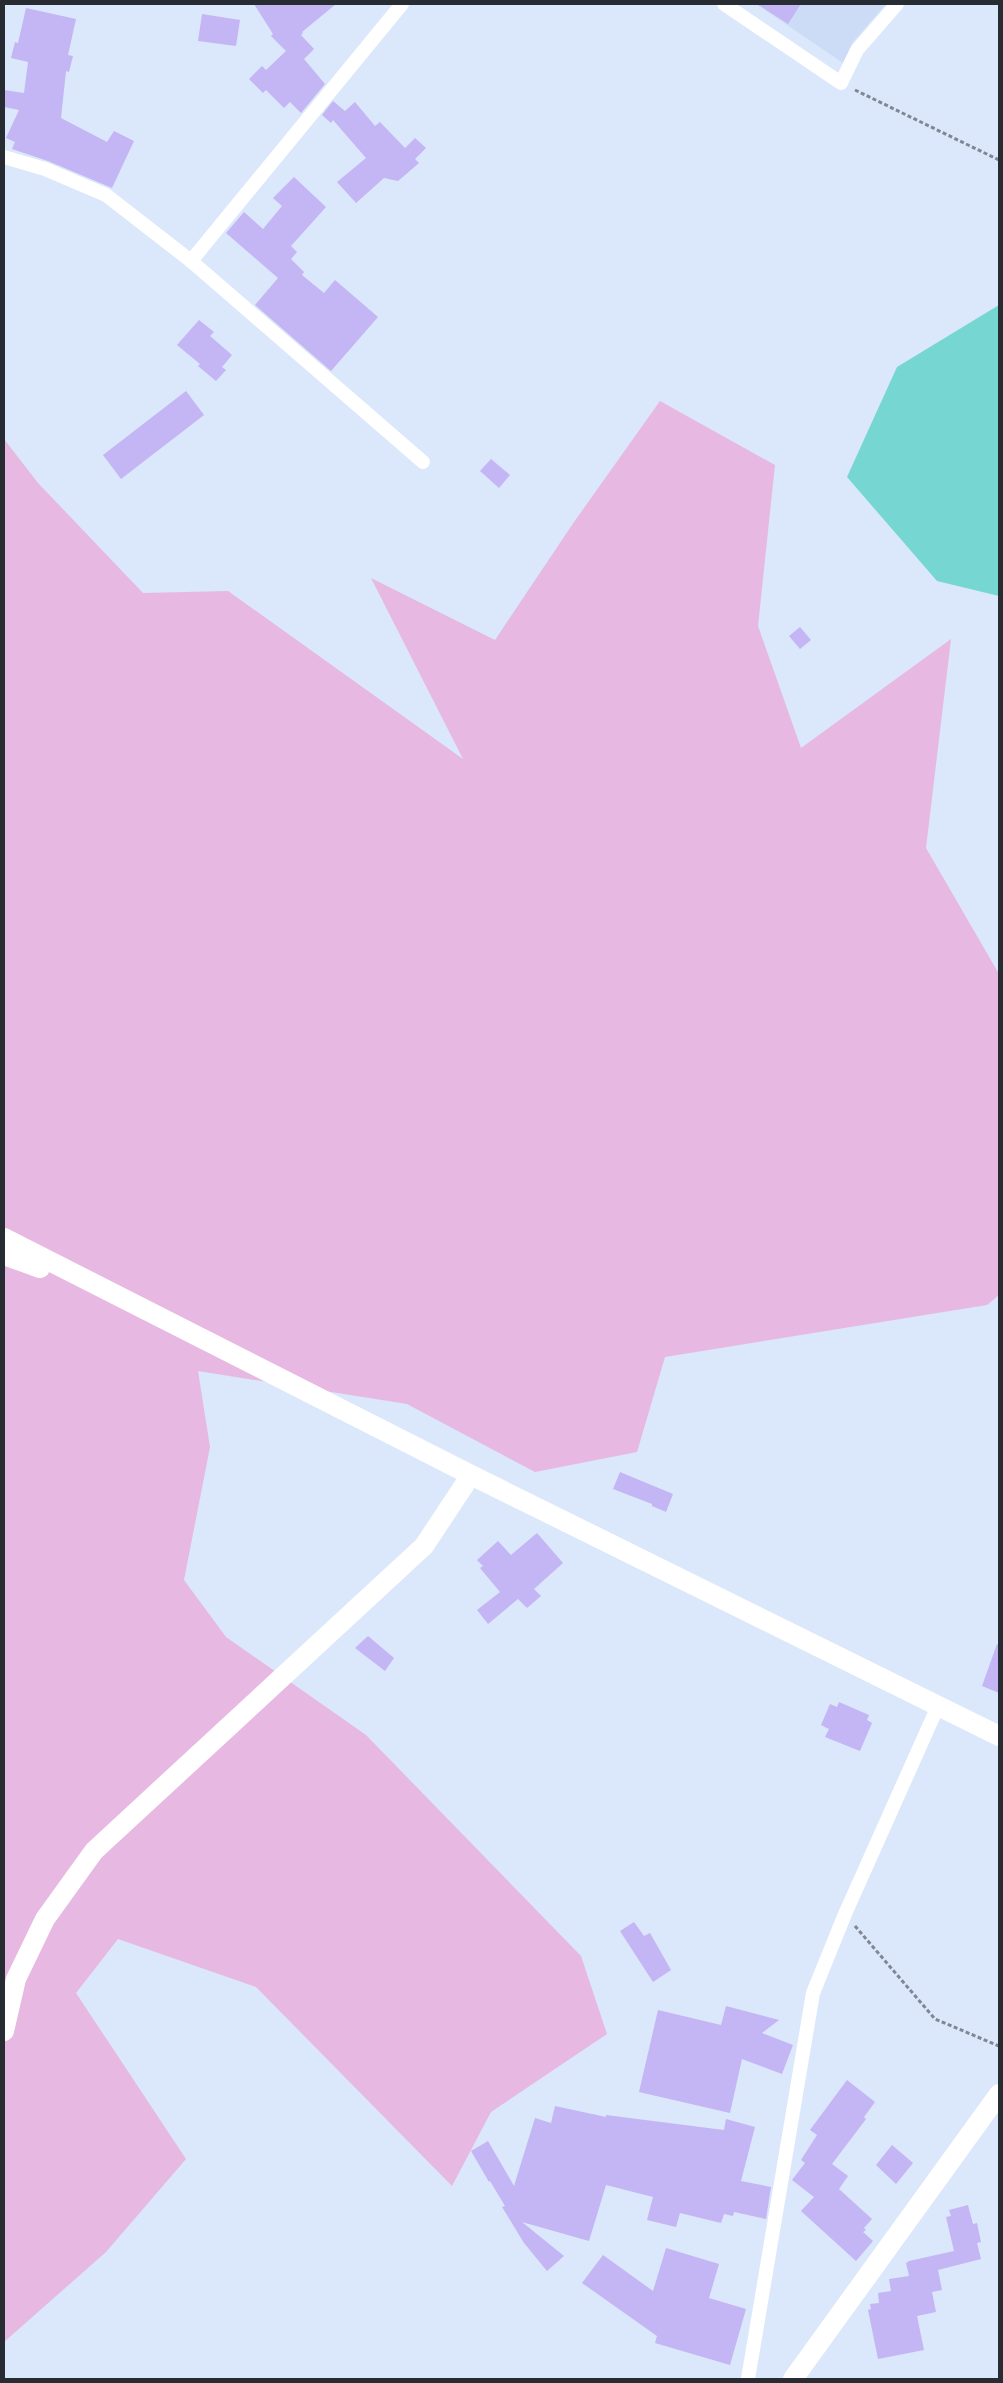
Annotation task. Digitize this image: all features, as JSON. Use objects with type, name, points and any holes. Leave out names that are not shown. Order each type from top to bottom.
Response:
[{"type":"street","points":[[191,261],[402,4]]},
{"type":"street","points":[[724,4],[840,83],[857,50],[897,4]]},
{"type":"street","points":[[4,158],[45,169],[106,195],[191,261],[423,462]]},
{"type":"street","points":[[4,1238],[471,1475],[999,1736]]},
{"type":"street","points":[[4,1255],[122,1297]]},
{"type":"street","points":[[4,2031],[16,1980],[45,1919],[94,1851],[424,1546],[471,1475]]},
{"type":"street","points":[[748,2379],[813,1993],[845,1914],[938,1706]]},
{"type":"street","points":[[793,2379],[999,2094]]},
{"type":"path","points":[[840,83],[999,160]]},
{"type":"path","points":[[845,1914],[936,2019],[999,2046]]},
{"type":"shaded area","points":[[756,4],[886,4],[852,43],[846,65]]},
{"type":"shaded area","points":[[999,305],[999,596],[937,581],[847,477],[897,367]]},
{"type":"shaded area","points":[[660,401],[775,465],[758,626],[801,748],[951,639],[926,848],[999,974],[999,1295],[987,1305],[665,1357],[637,1452],[535,1472],[407,1404],[198,1371],[210,1447],[184,1580],[226,1637],[366,1735],[581,1956],[607,2034],[491,2112],[452,2186],[256,1987],[118,1939],[76,1993],[186,2159],[106,2252],[4,2342],[4,439],[38,483],[143,593],[228,591],[463,759],[371,578],[495,640],[574,522]]},
{"type":"building","points":[[254,4],[336,4],[302,32],[301,35],[314,49],[304,59],[325,84],[301,113],[290,102],[284,108],[266,90],[263,93],[249,79],[262,66],[266,70],[286,51],[271,36],[273,34]]},
{"type":"building","points":[[757,4],[801,4],[788,24]]},
{"type":"building","points":[[26,8],[76,19],[68,55],[73,56],[69,72],[66,71],[61,118],[107,142],[114,131],[134,141],[112,188],[48,161],[12,149],[15,142],[6,138],[19,110],[4,107],[4,90],[24,93],[28,62],[11,58],[15,42],[18,43]]},
{"type":"building","points":[[202,14],[240,20],[236,46],[198,41]]},
{"type":"building","points":[[333,101],[345,111],[355,102],[375,126],[380,122],[405,148],[415,138],[426,148],[415,159],[419,163],[398,181],[384,178],[356,203],[337,182],[366,158],[333,120],[331,123],[322,115]]},
{"type":"building","points":[[294,177],[326,207],[291,246],[297,252],[291,259],[304,272],[302,275],[324,293],[335,280],[378,317],[331,371],[255,305],[278,278],[226,233],[244,212],[263,229],[282,206],[273,198]]},
{"type":"building","points":[[199,320],[214,332],[210,336],[232,355],[222,367],[226,370],[216,381],[198,366],[200,364],[177,345]]},
{"type":"building","points":[[186,391],[204,415],[121,479],[103,455]]},
{"type":"building","points":[[491,459],[510,475],[499,488],[480,471]]},
{"type":"building","points":[[800,627],[811,640],[800,649],[789,636]]},
{"type":"building","points":[[620,1472],[673,1494],[666,1512],[652,1506],[652,1504],[613,1489]]},
{"type":"building","points":[[537,1533],[563,1563],[534,1589],[541,1596],[527,1608],[518,1599],[488,1624],[477,1610],[500,1592],[480,1568],[483,1566],[477,1560],[498,1541],[511,1555]]},
{"type":"building","points":[[368,1636],[394,1658],[385,1671],[355,1648]]},
{"type":"building","points":[[997,1644],[999,1645],[999,1693],[982,1686]]},
{"type":"building","points":[[839,1702],[869,1715],[867,1720],[872,1723],[860,1751],[825,1737],[829,1729],[821,1725],[830,1704],[837,1707]]},
{"type":"building","points":[[634,1922],[644,1936],[650,1933],[671,1970],[653,1982],[620,1931]]},
{"type":"building","points":[[726,2006],[779,2020],[762,2033],[793,2045],[782,2074],[742,2059],[730,2113],[639,2092],[658,2010],[721,2025]]},
{"type":"building","points":[[847,2080],[875,2102],[864,2117],[866,2119],[832,2164],[848,2176],[839,2189],[872,2219],[863,2232],[873,2241],[856,2261],[801,2211],[814,2197],[792,2180],[805,2163],[801,2160],[817,2135],[810,2130]]},
{"type":"building","points":[[555,2106],[606,2117],[606,2115],[724,2130],[726,2119],[755,2127],[741,2181],[771,2187],[766,2219],[734,2212],[733,2216],[724,2214],[721,2223],[680,2213],[676,2227],[647,2220],[653,2197],[606,2185],[589,2241],[522,2222],[564,2256],[547,2271],[524,2243],[502,2207],[505,2206],[471,2151],[488,2141],[514,2186],[535,2118],[551,2123]]},
{"type":"building","points":[[892,2145],[913,2163],[896,2184],[876,2165]]},
{"type":"building","points":[[968,2205],[973,2224],[977,2223],[981,2242],[977,2243],[981,2259],[938,2270],[942,2290],[932,2292],[936,2312],[917,2316],[924,2350],[878,2359],[868,2310],[871,2309],[870,2304],[879,2303],[878,2293],[891,2291],[889,2279],[909,2276],[906,2263],[909,2261],[954,2251],[946,2217],[951,2216],[949,2210]]},
{"type":"building","points":[[666,2248],[719,2264],[709,2298],[746,2309],[730,2365],[655,2343],[657,2336],[582,2283],[603,2255],[653,2291]]}]
